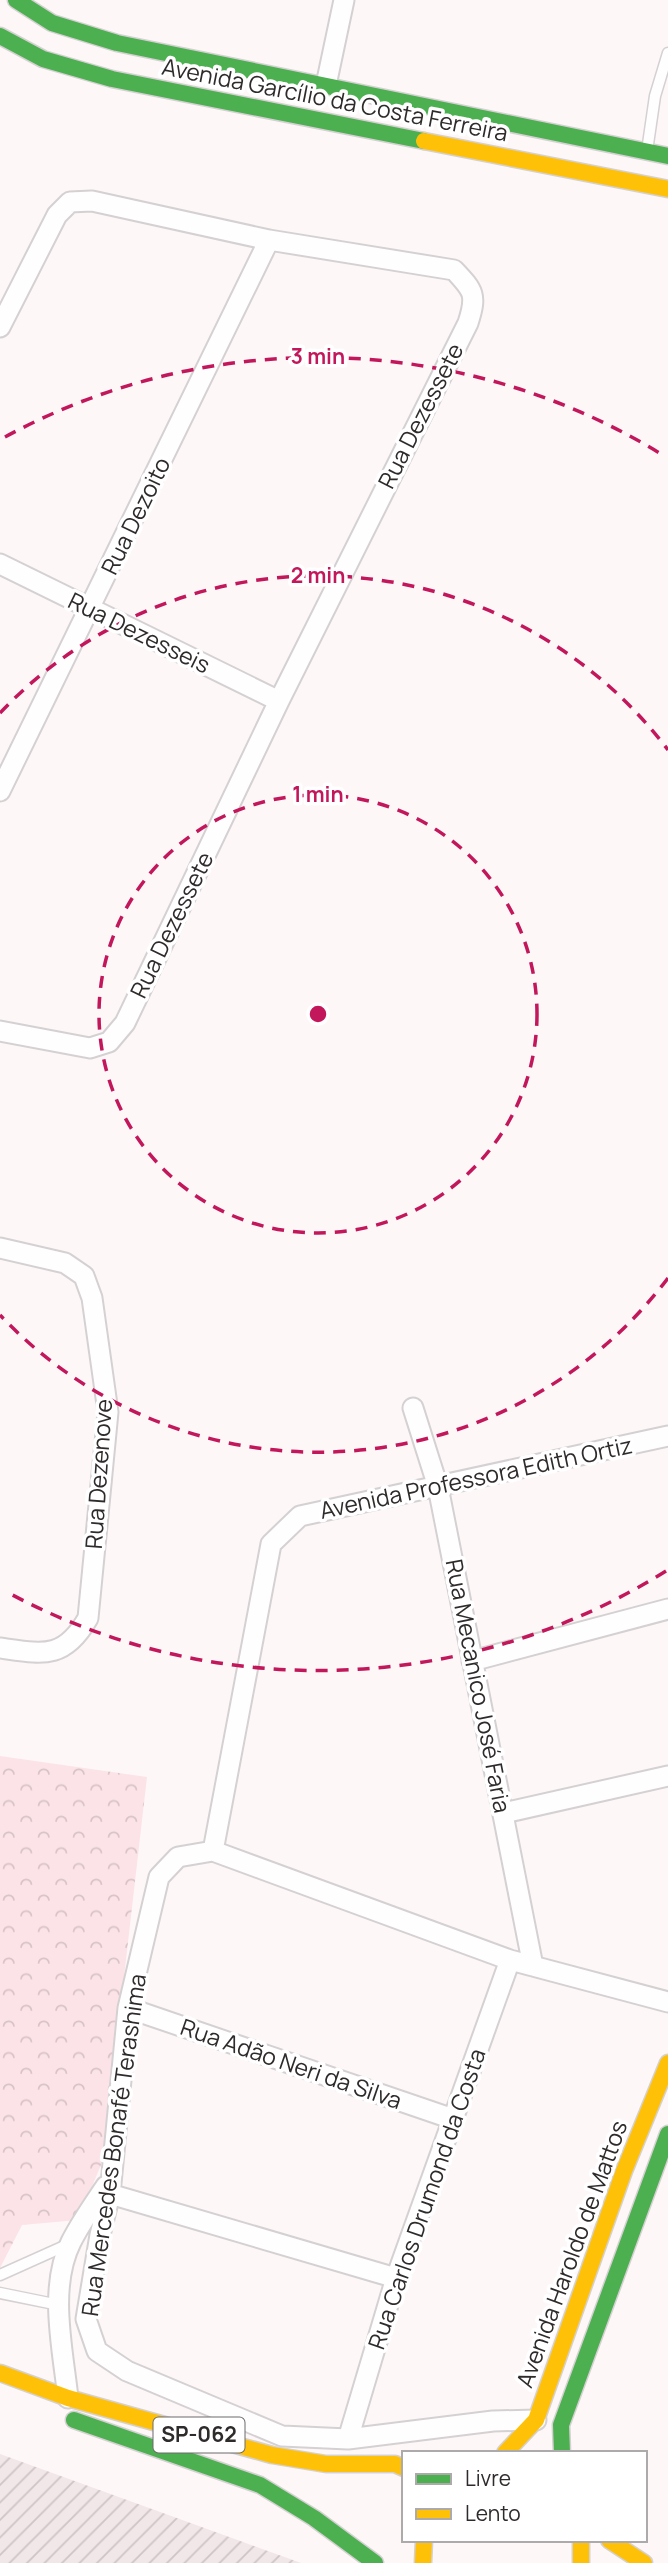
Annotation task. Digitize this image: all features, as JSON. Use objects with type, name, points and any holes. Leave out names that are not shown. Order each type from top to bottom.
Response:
[{"type":"street","name":"Avenida Garcílio da Costa Ferreira","points":[[16,0],[115,61],[476,134],[668,156]]},
{"type":"street","points":[[326,85],[344,0]]},
{"type":"street","name":"Avenida Garcílio da Costa Ferreira","points":[[0,36],[43,59],[115,61],[326,85],[476,134],[668,189]]},
{"type":"street","name":"Rua Dezessete","points":[[0,327],[57,215],[70,202],[92,201],[269,240],[454,270],[471,288],[474,303],[468,323],[279,701],[125,1023],[109,1042],[90,1048],[0,1031]]},
{"type":"street","name":"Rua Dezoito","points":[[0,791],[269,240]]},
{"type":"street","name":"Rua Dezesseis","points":[[0,564],[279,701]]},
{"type":"street","name":"Rua Dezenove","points":[[0,1248],[65,1263],[83,1276],[92,1298],[108,1412],[88,1618],[76,1639],[54,1652],[0,1648]]},
{"type":"street","name":"Rua Mecanico José Faria","points":[[413,1408],[438,1487],[533,1966]]},
{"type":"street","name":"Avenida Professora Edith Ortiz","points":[[213,1851],[271,1544],[300,1516],[668,1436]]},
{"type":"street","points":[[472,1661],[668,1609]]},
{"type":"street","points":[[504,1813],[668,1776]]},
{"type":"street","points":[[213,1851],[510,1960],[668,2002]]},
{"type":"street","name":"Rua Mercedes Bonafé Terashima","points":[[213,1851],[178,1857],[159,1877],[128,2008],[111,2185],[86,2319],[97,2351],[127,2371],[282,2436],[348,2439]]},
{"type":"street","name":"Rua Carlos Drumond da Costa","points":[[348,2439],[396,2278],[510,1960]]},
{"type":"street","name":"Rua Adão Neri da Silva","points":[[128,2008],[453,2119]]},
{"type":"street","name":"Avenida Haroldo de Mattos","points":[[508,2450],[536,2420],[624,2171],[668,2063]]},
{"type":"street","points":[[562,2451],[561,2425],[668,2134]]},
{"type":"street","points":[[68,2398],[60,2306],[62,2273],[70,2244],[111,2185],[396,2278]]},
{"type":"street","name":"SP-062","points":[[0,2373],[68,2398],[272,2455],[326,2464],[402,2467]]},
{"type":"street","name":"SP-062","points":[[52,2412],[260,2485],[314,2518],[375,2563]]},
{"type":"street","points":[[348,2439],[493,2421],[536,2420]]},
{"type":"street","points":[[493,2421],[508,2450]]},
{"type":"street","points":[[423,2563],[424,2542]]},
{"type":"street","points":[[580,2542],[581,2563]]},
{"type":"street","points":[[612,2542],[644,2563]]},
{"type":"lane","points":[[647,152],[655,96],[668,53]]},
{"type":"lane","points":[[0,2275],[70,2244]]},
{"type":"lane","points":[[0,2293],[60,2306]]},
{"type":"shaded area","points":[[0,2454],[301,2563],[0,2563]]},
{"type":"green space","points":[[0,1756],[147,1777],[103,2160],[78,2220],[22,2225],[0,2268]]},
{"type":"traffic: fast","points":[[16,0],[52,23],[117,43],[668,156]]},
{"type":"traffic: fast","points":[[0,36],[43,59],[112,79],[424,141]]},
{"type":"traffic: fast","points":[[562,2451],[561,2425],[668,2134]]},
{"type":"traffic: fast","points":[[74,2420],[260,2485],[314,2518],[375,2563]]},
{"type":"traffic: slow","points":[[424,141],[668,189]]},
{"type":"traffic: slow","points":[[507,2451],[536,2420],[624,2171],[668,2063]]},
{"type":"traffic: slow","points":[[0,2373],[68,2398],[272,2455],[326,2464],[395,2464],[402,2467]]},
{"type":"traffic: slow","points":[[423,2563],[424,2542]]},
{"type":"traffic: slow","points":[[581,2542],[581,2563]]},
{"type":"traffic: slow","points":[[612,2542],[644,2563]]}]
